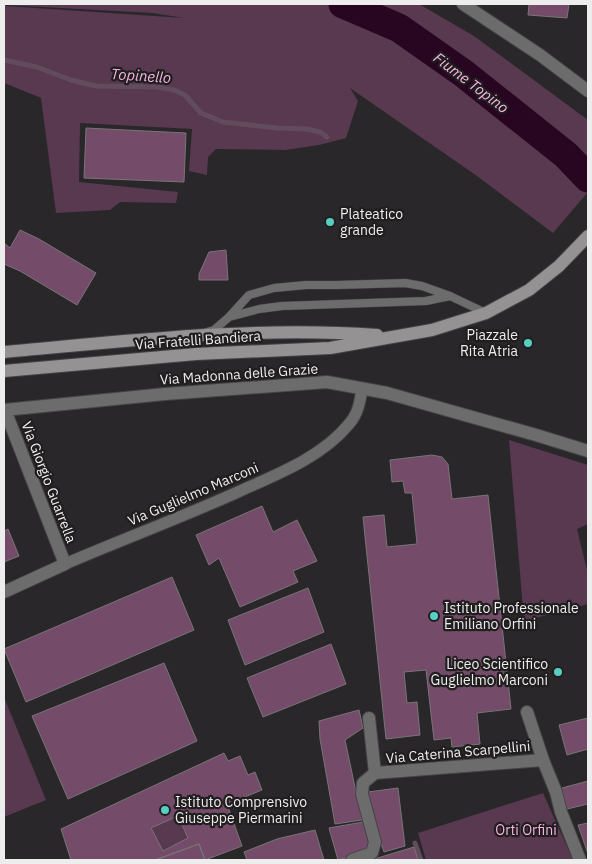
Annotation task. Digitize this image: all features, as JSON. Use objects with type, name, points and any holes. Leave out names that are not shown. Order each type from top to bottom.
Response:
[{"type":"main road","name":"Via Fratelli Bandiera","points":[[4,371],[196,354],[330,348],[432,330],[486,313],[529,290],[559,266],[588,236]]},
{"type":"main road","name":"Via Fratelli Bandiera","points":[[4,352],[196,336],[329,331],[394,336]]},
{"type":"street","points":[[463,4],[540,55],[588,91]]},
{"type":"street","name":"Via Madonna delle Grazie","points":[[4,410],[165,394],[327,382],[387,393],[588,451]]},
{"type":"street","name":"Via Guglielmo Marconi","points":[[4,592],[65,564],[212,504],[307,458],[333,440],[350,423],[358,408],[362,389]]},
{"type":"street","name":"Via Giorgio Guarrella","points":[[4,410],[65,564]]},
{"type":"street","points":[[528,712],[542,760],[556,792],[561,812],[580,860]]},
{"type":"street","points":[[352,860],[372,853],[375,842],[362,794],[363,784],[375,774],[369,718]]},
{"type":"street","name":"Via Caterina Scarpellini","points":[[375,774],[542,760]]},
{"type":"lane","points":[[196,336],[214,330],[229,317],[249,294],[274,288],[306,285],[405,283],[422,286],[450,296],[486,313]]},
{"type":"lane","points":[[229,317],[259,309],[282,306],[426,301],[450,296]]},
{"type":"green space","points":[[4,4],[419,4],[474,36],[588,120],[588,192],[553,233],[477,176],[350,88],[358,101],[346,138],[319,145],[285,150],[216,149],[208,157],[207,175],[189,171],[192,129],[80,123],[79,182],[178,192],[176,203],[120,202],[110,210],[56,213],[41,98],[4,83]],"holes":[[[6,5],[152,13],[184,18]]]},
{"type":"green space","points":[[509,440],[588,465],[588,524],[577,529],[588,574],[588,604],[524,621]]},
{"type":"green space","points":[[4,697],[46,800],[4,817]]},
{"type":"green space","name":"Orti Orfini","points":[[543,793],[573,860],[426,860],[418,833]]},
{"type":"green space","points":[[178,816],[188,838],[163,851],[151,828]]},
{"type":"building","points":[[529,4],[569,4],[567,18],[528,15]]},
{"type":"building","points":[[86,128],[186,133],[184,182],[84,178]]},
{"type":"building","points":[[20,230],[39,239],[96,273],[77,305],[20,271],[4,264],[4,243],[10,248]]},
{"type":"building","points":[[226,250],[228,280],[199,280],[199,274],[209,252]]},
{"type":"building","points":[[432,455],[442,457],[448,464],[452,499],[488,495],[511,709],[477,713],[480,744],[452,747],[451,738],[434,740],[426,670],[404,672],[407,703],[417,702],[420,735],[386,739],[363,517],[384,515],[387,547],[417,544],[412,493],[405,493],[403,481],[392,482],[390,460]]},
{"type":"building","points":[[262,506],[273,532],[297,520],[317,561],[293,571],[298,582],[240,607],[219,558],[209,565],[196,535]]},
{"type":"building","points":[[8,529],[19,556],[4,562],[4,531]]},
{"type":"building","points":[[172,577],[194,630],[26,702],[4,649]]},
{"type":"building","points":[[308,588],[324,632],[245,665],[228,620]]},
{"type":"building","points":[[331,644],[346,684],[263,717],[247,678]]},
{"type":"building","points":[[164,663],[197,741],[68,799],[32,716]]},
{"type":"building","points":[[359,710],[363,728],[345,740],[362,820],[335,824],[320,739],[319,721]]},
{"type":"building","points":[[588,718],[588,749],[567,755],[559,725]]},
{"type":"building","name":"Istituto Comprensivo Giuseppe Piermarini","points":[[224,753],[228,761],[240,756],[248,775],[255,772],[262,790],[227,804],[242,846],[205,860],[199,844],[155,860],[71,860],[61,829]],"holes":[[[178,816],[188,838],[163,851],[151,828]]]},
{"type":"building","points":[[588,781],[588,804],[567,809],[562,788]]},
{"type":"building","points":[[398,788],[405,846],[384,852],[374,824],[368,792]]},
{"type":"building","points":[[363,822],[372,844],[370,852],[338,860],[329,828]]},
{"type":"building","points":[[588,823],[588,854],[578,825]]},
{"type":"building","points":[[315,830],[324,860],[247,860],[244,852],[277,839]]},
{"type":"building","points":[[199,844],[205,860],[155,860]]},
{"type":"building","points":[[414,847],[418,860],[371,860]]},
{"type":"waterway","name":"Fiume Topino","points":[[343,4],[399,28],[463,73],[566,155],[588,178]]},
{"type":"waterway","name":"Topinello","points":[[4,60],[37,67],[71,80],[96,86],[157,87],[174,90],[185,95],[201,113],[223,122],[307,129],[320,132],[327,137]]},
{"type":"waterway","name":"Topinello","points":[[415,843],[421,860]]},
{"type":"place","name":"Plateatico grande","points":[[330,222]]},
{"type":"place","name":"Piazzale Rita Atria","points":[[528,343]]},
{"type":"place","name":"Istituto Professionale Emiliano Orfini","points":[[434,616]]},
{"type":"place","name":"Liceo Scientifico Guglielmo Marconi","points":[[558,672]]},
{"type":"place","name":"Istituto Comprensivo Giuseppe Piermarini","points":[[165,810]]}]
